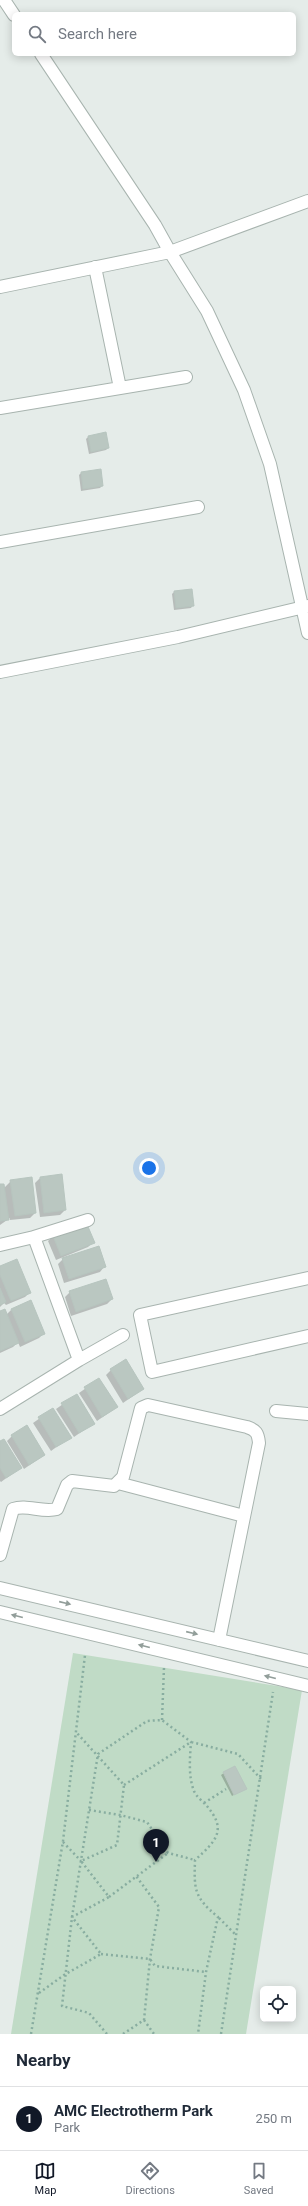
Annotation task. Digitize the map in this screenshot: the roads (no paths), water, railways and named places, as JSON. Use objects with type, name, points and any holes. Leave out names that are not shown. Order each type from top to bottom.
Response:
[{"type":"street","points":[[4,0],[13,12]]},
{"type":"street","points":[[42,56],[155,225],[207,311],[244,390],[270,464],[306,607],[308,633]]},
{"type":"street","points":[[0,287],[170,252],[308,201]]},
{"type":"street","points":[[95,268],[120,388]]},
{"type":"street","points":[[0,408],[186,377]]},
{"type":"street","points":[[0,542],[198,507]]},
{"type":"street","points":[[0,672],[178,637],[306,607]]},
{"type":"street","points":[[0,1245],[34,1238],[88,1220]]},
{"type":"street","points":[[34,1238],[79,1360]]},
{"type":"street","points":[[308,1278],[140,1315],[152,1372],[308,1336]]},
{"type":"street","points":[[0,1409],[79,1360],[123,1335]]},
{"type":"street","points":[[0,1555],[13,1509],[19,1507],[49,1511],[57,1509],[67,1484],[72,1481],[114,1486],[123,1478],[141,1408],[148,1405],[247,1427],[254,1430],[258,1434],[259,1442],[218,1640]]},
{"type":"street","points":[[276,1411],[308,1414]]},
{"type":"street","points":[[118,1483],[244,1516]]},
{"type":"street","points":[[0,1588],[308,1661]]},
{"type":"street","points":[[0,1612],[308,1686]]},
{"type":"place","name":"AMC Electrotherm Park","points":[[156,1862]]}]
